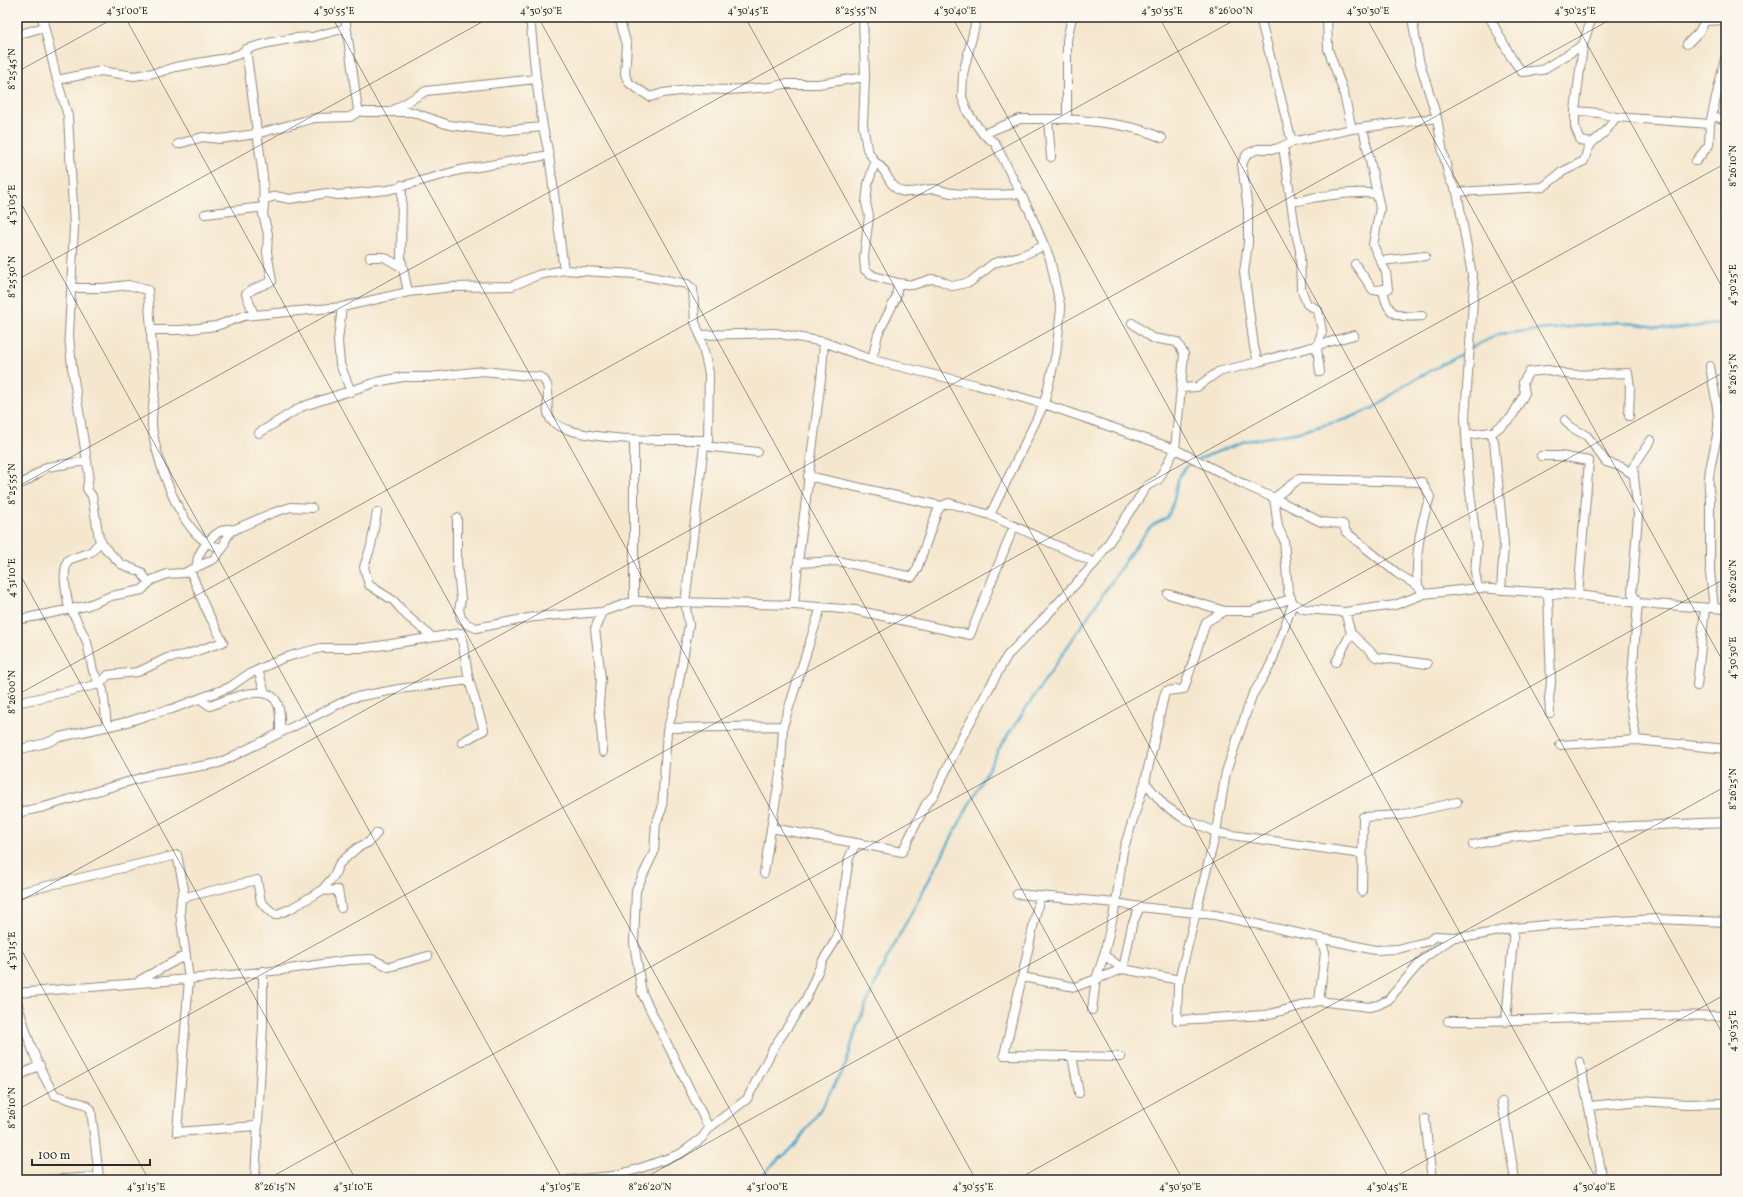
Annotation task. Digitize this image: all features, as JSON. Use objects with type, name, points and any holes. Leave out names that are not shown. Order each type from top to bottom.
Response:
[{"type":"street","points":[[42,17],[57,80],[68,116],[74,226],[70,336],[89,474],[87,489],[92,496],[101,541],[110,555],[121,564],[141,572],[149,583]]},
{"type":"street","points":[[345,17],[356,108],[360,111]]},
{"type":"street","points":[[530,17],[536,79],[549,155],[564,270]]},
{"type":"street","points":[[619,17],[627,45],[625,74],[629,83],[650,97],[663,93],[696,89],[728,90],[771,87],[784,84],[818,84],[865,77]]},
{"type":"street","points":[[863,17],[865,77],[863,125],[867,149],[875,162],[881,165],[889,182],[900,190],[912,193],[926,189],[935,189],[951,193],[977,195],[1021,194]]},
{"type":"street","points":[[977,17],[963,74],[962,97],[968,113],[983,134],[996,143],[1021,194],[1050,259],[1061,309],[1056,354],[1044,404],[990,515]]},
{"type":"street","points":[[1067,119],[1067,40],[1072,17]]},
{"type":"street","points":[[1260,17],[1292,142]]},
{"type":"street","points":[[1327,17],[1328,49],[1343,90],[1352,129]]},
{"type":"street","points":[[1412,17],[1419,60],[1437,118],[1443,153],[1450,180],[1457,192],[1474,286],[1468,362],[1466,435],[1469,484],[1476,548],[1475,572],[1478,588]]},
{"type":"street","points":[[1491,17],[1490,18],[1511,57],[1522,72],[1542,70],[1583,45]]},
{"type":"street","points":[[1592,17],[1583,45],[1575,111],[1576,127],[1581,141],[1592,143]]},
{"type":"street","points":[[1687,44],[1699,32],[1705,21],[1726,20]]},
{"type":"street","points":[[17,35],[44,27]]},
{"type":"street","points":[[57,80],[101,71],[134,76],[160,72],[175,67],[228,58],[240,54],[246,49],[295,38],[312,37],[346,28]]},
{"type":"street","points":[[246,49],[256,134],[263,177],[263,214],[268,234],[267,252],[272,281],[265,285],[252,288],[246,294],[254,315]]},
{"type":"street","points":[[1696,161],[1709,145],[1710,124],[1726,54]]},
{"type":"street","points":[[390,112],[426,91],[536,79]]},
{"type":"street","points":[[178,144],[202,136],[220,140],[256,134],[315,118],[350,117],[360,111],[412,112],[449,125],[497,130],[543,127]]},
{"type":"street","points":[[1575,111],[1599,113],[1616,118],[1710,124]]},
{"type":"street","points":[[1713,116],[1726,120]]},
{"type":"street","points":[[1258,362],[1254,347],[1244,272],[1248,243],[1248,210],[1242,164],[1247,154],[1258,149],[1276,149],[1292,142],[1352,129],[1437,118]]},
{"type":"street","points":[[1457,192],[1542,187],[1562,172],[1584,161],[1588,149],[1592,143],[1606,131],[1616,118]]},
{"type":"street","points":[[983,134],[1020,119],[1067,119],[1106,122],[1146,130],[1162,138]]},
{"type":"street","points":[[1048,119],[1051,157]]},
{"type":"street","points":[[1355,264],[1373,290],[1388,289],[1386,272],[1373,245],[1380,208],[1363,128]]},
{"type":"street","points":[[1283,146],[1295,229],[1300,250],[1301,289],[1307,304],[1318,310],[1322,331],[1318,344],[1320,372]]},
{"type":"street","points":[[205,214],[264,204],[275,196],[290,199],[327,193],[338,195],[388,190],[460,170],[549,155]]},
{"type":"street","points":[[875,162],[868,184],[866,203],[869,216],[864,257],[865,270],[874,276],[898,283],[913,285],[931,279],[939,280],[953,286],[970,282],[994,263],[1023,255],[1044,246]]},
{"type":"street","points":[[402,186],[401,259],[408,292]]},
{"type":"street","points":[[1291,201],[1303,202],[1317,197],[1364,192],[1377,194]]},
{"type":"street","points":[[1725,219],[1726,203]]},
{"type":"street","points":[[1381,261],[1425,256]]},
{"type":"street","points":[[370,257],[384,257],[403,268]]},
{"type":"street","points":[[151,330],[182,330],[216,326],[244,316],[342,307],[408,292],[452,287],[512,286],[538,274],[564,270],[636,274],[687,284],[693,289],[695,322],[700,335],[709,373],[706,443],[685,603],[689,624],[676,703],[668,728],[662,809],[656,823],[654,852],[636,890],[634,943],[642,993],[657,1019],[709,1128]]},
{"type":"street","points":[[872,360],[878,334],[896,298],[898,283]]},
{"type":"street","points":[[72,288],[128,285],[148,290],[155,388],[152,406],[153,433],[177,507],[185,521],[208,543],[223,548]]},
{"type":"street","points":[[1383,289],[1385,302],[1393,314],[1404,318],[1422,316]]},
{"type":"street","points":[[342,307],[338,342],[340,364],[351,392]]},
{"type":"street","points":[[771,828],[902,852],[926,804],[934,795],[962,737],[1007,656],[1048,615],[1094,563],[1147,486],[1159,479],[1175,449],[1184,354],[1177,342],[1152,338],[1132,323]]},
{"type":"street","points":[[700,335],[775,333],[824,342],[872,360],[977,385],[1044,404],[1175,449],[1246,486],[1274,498],[1321,522],[1343,524],[1346,532],[1398,574],[1418,586],[1424,594]]},
{"type":"street","points":[[1181,388],[1197,387],[1218,372],[1354,335]]},
{"type":"street","points":[[794,605],[808,476],[822,371],[824,342]]},
{"type":"street","points":[[1697,686],[1709,608],[1709,468],[1718,428],[1710,366]]},
{"type":"street","points":[[1466,435],[1493,432],[1511,418],[1525,393],[1523,382],[1529,372],[1548,370],[1572,375],[1628,373],[1630,387],[1629,416]]},
{"type":"street","points":[[259,433],[301,407],[351,392],[377,382],[403,377],[430,377],[483,371],[540,377],[544,379],[547,384],[548,411],[551,420],[558,425],[593,435],[634,440],[706,443],[757,452]]},
{"type":"street","points":[[1565,420],[1571,428],[1587,436],[1606,462],[1622,468],[1634,475]]},
{"type":"street","points":[[1489,432],[1494,441],[1504,544],[1501,590]]},
{"type":"street","points":[[634,440],[634,601]]},
{"type":"street","points":[[1636,740],[1630,698],[1638,603],[1632,593],[1638,515],[1633,467],[1651,440]]},
{"type":"street","points":[[1541,456],[1560,456],[1589,461],[1578,595]]},
{"type":"street","points":[[17,485],[25,482],[47,467],[86,461]]},
{"type":"street","points":[[808,476],[941,506],[949,503],[990,515],[1094,563]]},
{"type":"street","points":[[1274,498],[1299,479],[1422,482],[1430,497],[1423,517],[1420,538],[1418,586]]},
{"type":"street","points":[[1274,498],[1278,527],[1284,540],[1288,591],[1292,601],[1303,609],[1345,612],[1395,605],[1424,594],[1478,588],[1578,595],[1638,603],[1726,609]]},
{"type":"street","points":[[798,562],[838,561],[912,578],[917,569],[941,506]]},
{"type":"street","points":[[17,620],[86,606],[111,596],[142,590],[149,583],[167,574],[184,573],[214,559],[223,548],[226,538],[231,531],[272,513],[291,508],[312,508]]},
{"type":"street","points":[[377,512],[371,546],[364,567],[368,584],[394,601],[406,615],[432,637]]},
{"type":"street","points":[[457,518],[457,563],[461,600],[459,610],[461,618],[467,624],[476,628],[534,617],[602,612],[634,601],[794,605],[854,610],[970,635],[1014,526]]},
{"type":"street","points":[[17,703],[100,684],[108,675],[138,672],[167,658],[185,655],[223,642],[205,607],[194,569],[196,562],[208,543],[217,534],[226,529],[235,530]]},
{"type":"street","points":[[101,541],[91,552],[68,560],[64,569],[70,609],[87,642],[93,671],[100,684],[106,707],[107,727]]},
{"type":"street","points":[[1548,593],[1551,683],[1549,698],[1550,713]]},
{"type":"street","points":[[1168,594],[1225,611],[1251,612],[1292,601]]},
{"type":"street","points":[[1292,601],[1271,664],[1252,696],[1241,724],[1226,772],[1216,832],[1178,985],[1177,1020],[1266,1015],[1319,1001],[1369,1007],[1378,1005],[1388,1000],[1425,957],[1454,937]]},
{"type":"street","points":[[764,873],[781,767],[783,726],[821,607]]},
{"type":"street","points":[[1092,1010],[1096,979],[1104,955],[1116,903],[1123,851],[1145,782],[1164,696],[1166,691],[1184,689],[1206,622],[1225,611]]},
{"type":"street","points":[[602,612],[595,629],[601,678],[599,704],[603,752]]},
{"type":"street","points":[[1345,612],[1351,633],[1376,657],[1427,664]]},
{"type":"street","points":[[462,742],[484,730],[468,680],[461,633],[467,624]]},
{"type":"street","points":[[17,750],[46,743],[60,737],[107,727],[172,709],[230,687],[247,675],[281,659],[321,648],[365,648],[461,633]]},
{"type":"street","points":[[1336,662],[1351,633]]},
{"type":"street","points":[[258,670],[265,693]]},
{"type":"street","points":[[17,813],[44,807],[154,774],[218,763],[351,698],[399,689],[468,680]]},
{"type":"street","points":[[230,687],[236,697]]},
{"type":"street","points":[[200,699],[210,706],[236,697],[258,692],[265,693],[275,699],[278,704],[280,733]]},
{"type":"street","points":[[668,728],[783,726]]},
{"type":"street","points":[[1560,746],[1636,740],[1726,749]]},
{"type":"street","points":[[1145,782],[1164,805],[1183,818],[1216,832],[1362,854]]},
{"type":"street","points":[[1362,892],[1363,817],[1401,814],[1457,802]]},
{"type":"street","points":[[1473,845],[1504,838],[1561,832],[1726,822]]},
{"type":"street","points":[[181,898],[257,880],[260,902],[275,915],[290,909],[321,891],[334,876],[338,864],[356,848],[370,842],[377,833]]},
{"type":"street","points":[[569,1180],[613,1176],[680,1154],[702,1138],[709,1128],[746,1099],[774,1047],[806,999],[822,962],[837,938],[849,858],[856,843]]},
{"type":"street","points":[[17,893],[177,855],[184,889],[181,898],[180,914],[189,979],[177,1132],[256,1126]]},
{"type":"street","points":[[321,891],[338,890],[341,908]]},
{"type":"street","points":[[1017,894],[1214,914],[1375,950],[1398,949],[1429,941],[1436,936],[1474,936],[1514,928],[1658,919],[1726,922]]},
{"type":"street","points":[[1040,896],[1004,1056],[1121,1057]]},
{"type":"street","points":[[1123,969],[1132,925],[1140,907]]},
{"type":"street","points":[[1506,1022],[1514,928]]},
{"type":"street","points":[[1319,1001],[1325,952],[1320,938]]},
{"type":"street","points":[[1325,952],[1335,941]]},
{"type":"street","points":[[136,982],[186,955]]},
{"type":"street","points":[[1104,955],[1123,969],[1180,980]]},
{"type":"street","points":[[41,1180],[99,1179],[91,1110],[84,1104],[55,1095],[47,1083],[31,1047],[17,1002],[17,993],[282,970],[318,963],[349,960],[372,959],[389,967],[428,956]]},
{"type":"street","points":[[1022,977],[1075,987],[1123,969]]},
{"type":"street","points":[[255,1180],[256,1126],[263,1025],[263,971]]},
{"type":"street","points":[[1448,1020],[1506,1022],[1666,1014],[1726,1016]]},
{"type":"street","points":[[1072,1056],[1079,1093]]},
{"type":"street","points":[[1580,1062],[1590,1106],[1603,1180]]},
{"type":"street","points":[[17,1077],[40,1065]]},
{"type":"street","points":[[1590,1106],[1640,1101],[1688,1104],[1726,1103]]},
{"type":"street","points":[[1502,1102],[1515,1180]]},
{"type":"street","points":[[1425,1119],[1432,1180]]},
{"type":"waterway","points":[[1471,348],[1499,334],[1620,322],[1673,329],[1726,323]]},
{"type":"waterway","points":[[1199,459],[1245,441],[1295,433],[1347,419],[1373,408],[1408,383],[1467,351]]},
{"type":"waterway","points":[[759,1180],[772,1165],[794,1147],[820,1110],[846,1064],[857,1026],[884,964],[1000,747],[1134,548],[1149,528],[1167,517],[1174,501],[1176,486],[1181,473],[1186,467],[1194,462]]}]
